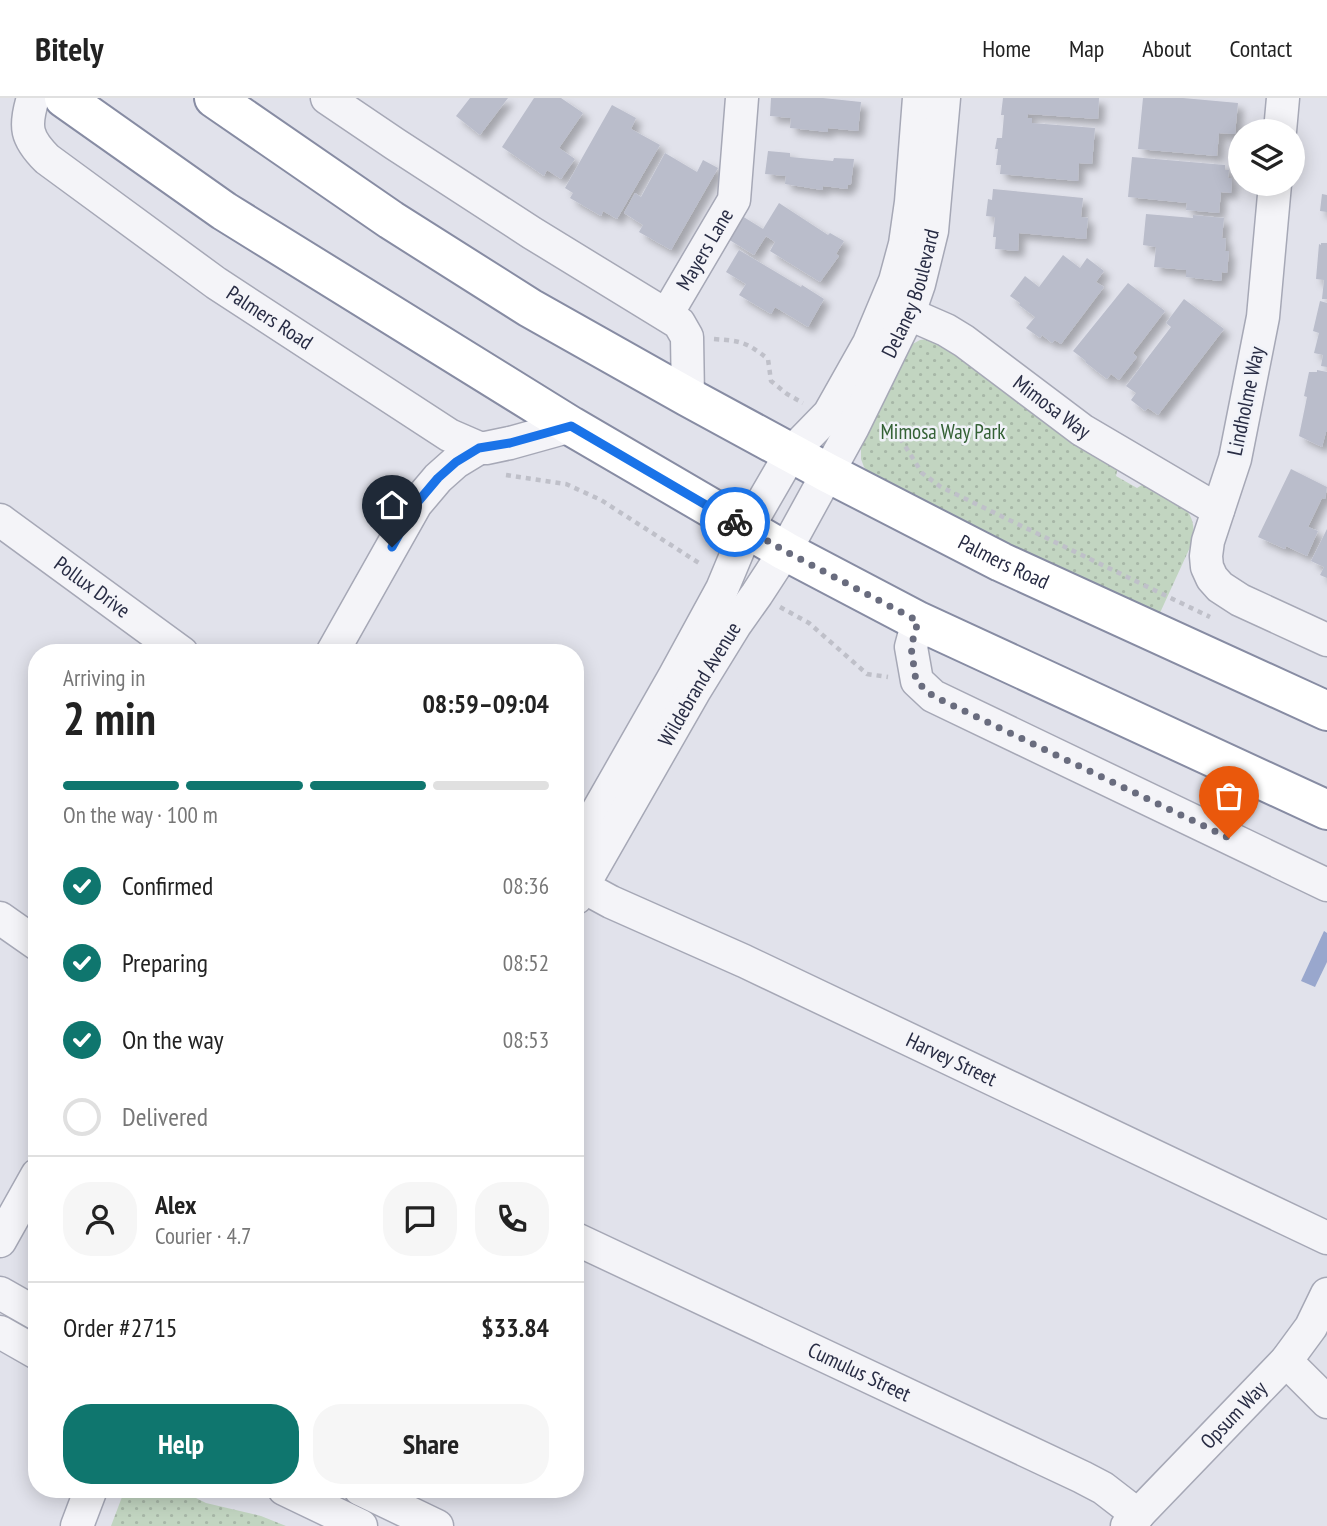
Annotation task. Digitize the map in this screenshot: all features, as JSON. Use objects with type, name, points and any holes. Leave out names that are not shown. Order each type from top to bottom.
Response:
[{"type":"highway","points":[[64,98],[224,211],[571,426],[785,551],[918,621],[1327,810]]},
{"type":"highway","name":"Palmers Road","points":[[214,98],[391,220],[530,307],[688,397],[1001,562],[1327,711]]},
{"type":"street","name":"Palmers Road","points":[[33,98],[28,122],[29,134],[34,146],[47,159],[216,283],[449,435],[483,448]]},
{"type":"street","points":[[327,98],[677,326],[688,397]]},
{"type":"street","name":"Mayers Lane","points":[[677,326],[734,200],[742,98]]},
{"type":"street","name":"Delaney Boulevard","points":[[898,309],[895,281],[908,228],[919,98]]},
{"type":"street","name":"Delaney Boulevard","points":[[828,473],[841,420],[898,309],[919,284],[932,231],[944,98]]},
{"type":"street","points":[[1281,119],[1283,98]]},
{"type":"street","name":"Lindholme Way","points":[[1274,196],[1263,317],[1235,459],[1208,541],[1206,556],[1212,578],[1220,587],[1240,600],[1327,640]]},
{"type":"street","name":"Mimosa Way","points":[[898,309],[964,341],[1082,430],[1218,510]]},
{"type":"street","points":[[416,504],[430,454],[422,417]]},
{"type":"street","name":"Delaney Boulevard","points":[[791,453],[841,420]]},
{"type":"street","points":[[337,644],[416,504],[438,478],[456,462],[483,448],[571,426]]},
{"type":"street","name":"Wildebrand Avenue","points":[[584,877],[685,683],[747,529],[791,453]]},
{"type":"street","name":"Wildebrand Avenue","points":[[584,837],[685,683],[735,625],[757,594],[785,551],[828,473]]},
{"type":"street","name":"Pollux Drive","points":[[0,520],[170,644]]},
{"type":"street","points":[[918,621],[911,647],[916,681],[933,696],[1327,885]]},
{"type":"street","name":"Harvey Street","points":[[584,891],[744,961],[1327,1238]]},
{"type":"street","points":[[0,918],[28,938]]},
{"type":"street","points":[[0,1241],[28,1191]]},
{"type":"street","name":"Cumulus Street","points":[[584,1242],[1082,1477],[1103,1488],[1132,1520]]},
{"type":"street","points":[[0,1293],[28,1309]]},
{"type":"street","name":"Opsum Way","points":[[1132,1520],[1286,1361],[1311,1327],[1327,1294]]},
{"type":"street","points":[[0,1332],[28,1348]]},
{"type":"street","points":[[1286,1361],[1327,1402]]},
{"type":"street","points":[[77,1526],[88,1498]]},
{"type":"street","points":[[303,1498],[361,1526]]},
{"type":"street","points":[[377,1498],[428,1524]]},
{"type":"path","points":[[677,326],[748,344],[768,359],[771,381],[793,398],[841,420],[897,433],[922,473],[941,487],[1215,620]]},
{"type":"path","points":[[483,448],[489,474],[566,484],[601,500],[726,579]]},
{"type":"path","points":[[757,594],[809,623],[867,674],[916,681]]},
{"type":"green space","name":"Mimosa Way Park","points":[[927,339],[941,343],[1118,467],[1116,476],[1137,488],[1145,483],[1185,508],[1193,524],[1192,543],[1159,615],[993,536],[870,474],[864,467],[861,446],[864,431],[907,347]]},
{"type":"green space","points":[[122,1498],[196,1498],[206,1503],[261,1516],[286,1526],[111,1526]]},
{"type":"water","points":[[1324,931],[1327,933],[1327,962],[1315,987],[1301,981]]},
{"type":"building","points":[[470,98],[508,98],[480,135],[456,116]]},
{"type":"building","points":[[534,98],[561,98],[583,113],[559,148],[575,159],[561,179],[547,170],[544,176],[502,147]]},
{"type":"building","points":[[771,98],[823,98],[861,102],[858,131],[828,128],[828,132],[790,128],[791,118],[770,116]]},
{"type":"building","points":[[1003,98],[1099,98],[1098,119],[1028,114],[1027,118],[1032,118],[1032,123],[1095,128],[1092,164],[1079,163],[1078,181],[1000,174],[1001,165],[996,165],[998,149],[995,149],[997,138],[1002,138]]},
{"type":"building","points":[[1143,98],[1183,98],[1238,103],[1236,119],[1228,119],[1228,134],[1219,133],[1217,156],[1138,149]]},
{"type":"building","points":[[612,105],[636,118],[631,129],[660,145],[617,219],[603,211],[601,216],[570,198],[573,193],[565,188]]},
{"type":"building","points":[[768,151],[790,153],[790,157],[833,161],[834,158],[854,159],[851,184],[847,189],[823,186],[822,190],[785,184],[786,176],[765,174]]},
{"type":"building","points":[[665,153],[697,172],[703,160],[718,168],[671,250],[639,232],[643,225],[624,213],[635,193],[641,197]]},
{"type":"building","points":[[1132,157],[1225,165],[1225,170],[1228,170],[1228,193],[1221,192],[1219,213],[1186,210],[1187,203],[1128,197]]},
{"type":"building","points":[[993,189],[1083,198],[1081,217],[1088,218],[1086,239],[1019,233],[1018,251],[995,249],[995,217],[986,216],[988,199],[992,200]]},
{"type":"building","points":[[1322,194],[1327,195],[1327,212],[1320,211]]},
{"type":"building","points":[[779,203],[828,235],[830,233],[844,241],[836,254],[839,256],[820,282],[770,251],[775,242],[766,236],[754,255],[728,239],[742,216],[763,229]]},
{"type":"building","points":[[1146,214],[1224,218],[1222,238],[1226,239],[1225,251],[1229,251],[1227,273],[1222,272],[1221,281],[1186,277],[1186,270],[1154,267],[1156,247],[1143,245]]},
{"type":"building","points":[[1321,243],[1327,243],[1327,299],[1322,299],[1324,280],[1316,279]]},
{"type":"building","points":[[739,250],[824,299],[808,327],[775,307],[771,314],[739,295],[746,284],[726,272]]},
{"type":"building","points":[[1063,255],[1080,268],[1087,258],[1104,271],[1096,282],[1104,287],[1061,344],[1055,340],[1052,343],[1042,335],[1040,338],[1026,328],[1035,317],[1010,296],[1025,276],[1039,287]]},
{"type":"building","points":[[1128,283],[1165,311],[1133,353],[1137,357],[1119,380],[1111,374],[1107,379],[1073,351]]},
{"type":"building","points":[[1184,299],[1224,329],[1158,415],[1148,408],[1145,411],[1131,400],[1136,393],[1126,386],[1171,327],[1166,323]]},
{"type":"building","points":[[1320,301],[1327,303],[1327,367],[1321,366],[1323,355],[1314,353],[1319,333],[1313,331]]},
{"type":"building","points":[[1309,372],[1327,372],[1327,432],[1322,447],[1299,436]]},
{"type":"building","points":[[1291,469],[1327,487],[1325,499],[1322,498],[1308,527],[1318,531],[1307,556],[1258,537]]},
{"type":"building","points":[[1327,529],[1327,578],[1320,575],[1324,567],[1311,561]]},
{"type":"way so far","points":[[735,522],[918,621],[911,647],[916,681],[933,696],[1229,838]]},
{"type":"route","points":[[392,547],[416,504],[456,462],[479,448],[510,443],[571,426],[735,522]]}]
